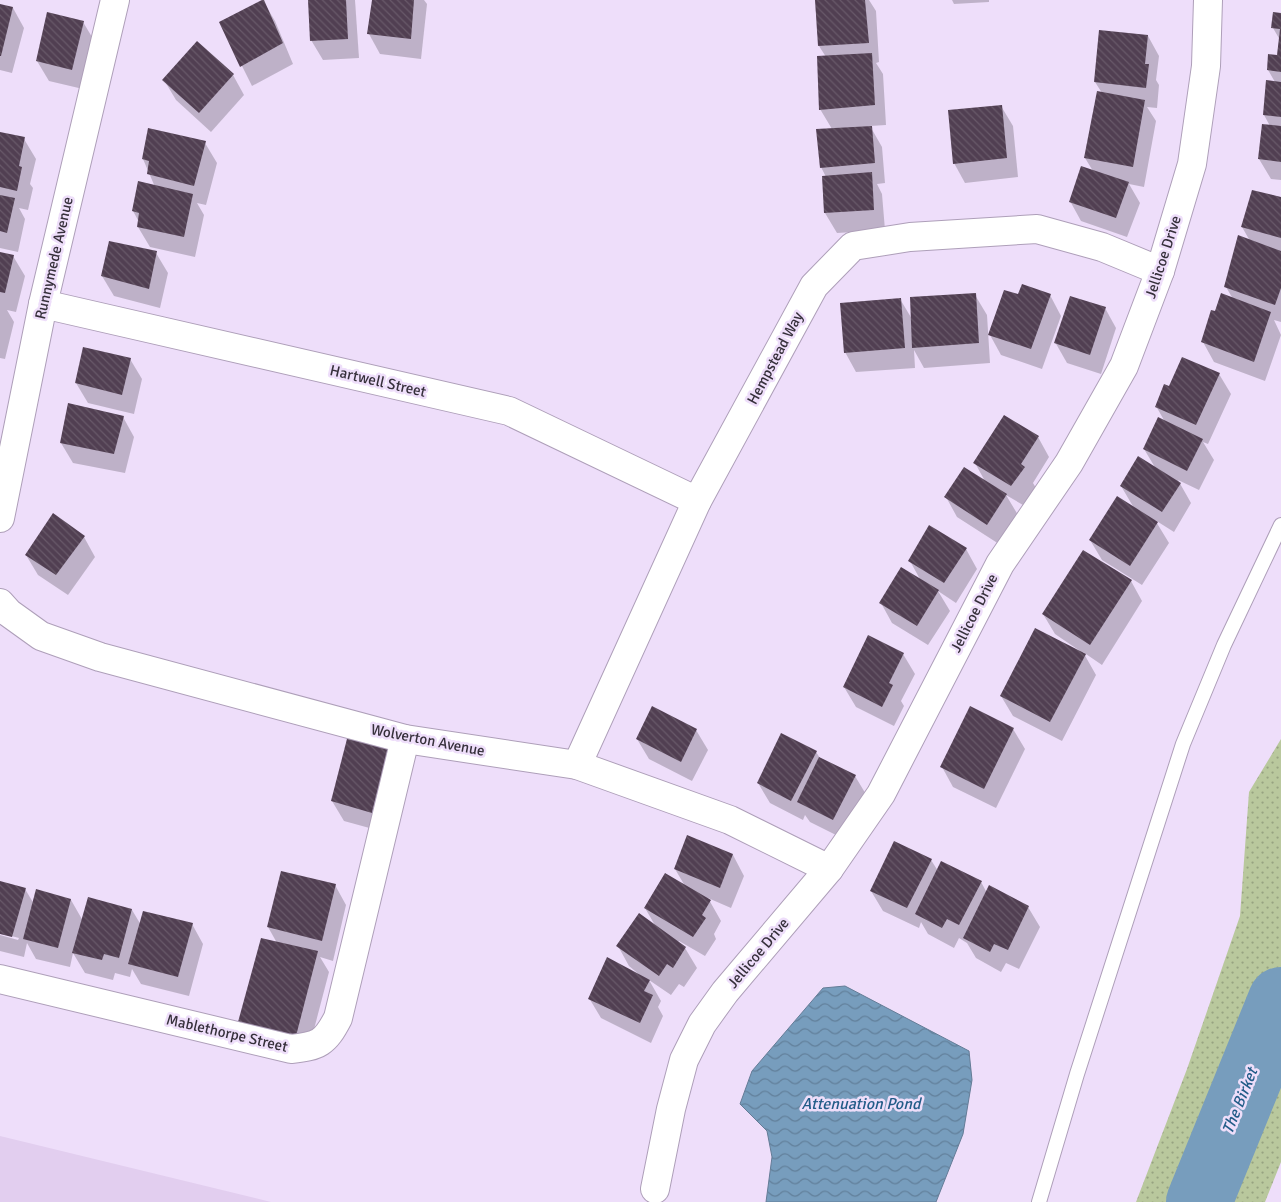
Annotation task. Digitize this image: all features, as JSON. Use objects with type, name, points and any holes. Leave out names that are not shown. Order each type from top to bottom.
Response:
[{"type":"street","name":"Runnymede Avenue","points":[[0,518],[43,304],[115,0]]},
{"type":"street","name":"Jellicoe Drive","points":[[655,1189],[671,1108],[684,1060],[702,1024],[725,992],[829,869],[881,794],[1000,564],[1069,464],[1124,366],[1160,271],[1192,164],[1206,66],[1208,0]]},
{"type":"street","name":"Hempstead Way","points":[[577,765],[697,501],[814,286],[853,246],[910,238],[1037,229],[1102,247],[1160,271]]},
{"type":"street","name":"Hartwell Street","points":[[43,304],[509,411],[697,501]]},
{"type":"street","name":"Wolverton Avenue","points":[[0,603],[9,613],[41,636],[100,657],[405,739],[577,765],[730,820],[829,869]]},
{"type":"street","name":"Mablethorpe Street","points":[[0,979],[291,1049],[312,1047],[328,1038],[338,1018],[405,739]]},
{"type":"lane","points":[[1039,1202],[1080,1065],[1183,744],[1224,645],[1281,526]]},
{"type":"shaded area","points":[[0,1136],[271,1202],[0,1202]]},
{"type":"green space","points":[[1281,739],[1281,1162],[1265,1202],[1136,1202],[1187,1069],[1240,916],[1249,792]]},
{"type":"water","name":"Attenuation Pond","points":[[845,986],[969,1051],[972,1080],[963,1134],[936,1202],[766,1202],[772,1157],[767,1131],[740,1104],[752,1071],[823,988]]},
{"type":"building","points":[[264,0],[283,43],[240,67],[219,22]]},
{"type":"building","points":[[308,0],[346,0],[348,39],[310,41]]},
{"type":"building","points":[[372,0],[414,0],[411,39],[367,34]]},
{"type":"building","points":[[815,0],[865,0],[869,43],[818,46]]},
{"type":"building","points":[[0,4],[13,7],[1,56],[0,56]]},
{"type":"building","points":[[47,12],[84,21],[72,70],[36,61]]},
{"type":"building","points":[[1273,12],[1281,13],[1281,72],[1267,70],[1268,54],[1277,55],[1280,29],[1271,28]]},
{"type":"building","points":[[1099,30],[1148,35],[1145,64],[1149,64],[1146,88],[1094,82]]},
{"type":"building","points":[[197,41],[234,74],[199,113],[162,80]]},
{"type":"building","points":[[872,53],[875,105],[819,110],[817,56]]},
{"type":"building","points":[[1266,80],[1281,82],[1281,117],[1263,115]]},
{"type":"building","points":[[1097,91],[1145,100],[1133,167],[1084,158]]},
{"type":"building","points":[[1002,105],[1007,158],[953,164],[948,110]]},
{"type":"building","points":[[1262,124],[1281,126],[1281,162],[1258,159]]},
{"type":"building","points":[[872,126],[875,163],[820,168],[816,129]]},
{"type":"building","points":[[148,128],[206,141],[194,186],[147,174],[149,161],[142,159]]},
{"type":"building","points":[[0,132],[25,137],[19,166],[22,167],[17,191],[0,187]]},
{"type":"building","points":[[1081,166],[1129,182],[1116,218],[1069,202]]},
{"type":"building","points":[[872,172],[874,210],[824,213],[822,176]]},
{"type":"building","points":[[138,181],[193,194],[184,237],[137,227],[139,213],[132,211]]},
{"type":"building","points":[[1252,190],[1281,197],[1281,238],[1241,227]]},
{"type":"building","points":[[0,195],[15,198],[7,233],[0,231]]},
{"type":"building","points":[[1238,235],[1281,251],[1281,288],[1275,305],[1224,287]]},
{"type":"building","points":[[109,241],[157,251],[149,289],[101,276]]},
{"type":"building","points":[[0,252],[14,255],[5,293],[0,292]]},
{"type":"building","points":[[1022,284],[1051,294],[1031,349],[988,335],[1004,290],[1018,294]]},
{"type":"building","points":[[976,293],[979,343],[912,348],[910,297]]},
{"type":"building","points":[[1221,293],[1271,312],[1254,362],[1201,342],[1211,310],[1215,311]]},
{"type":"building","points":[[1070,296],[1106,307],[1090,355],[1054,343]]},
{"type":"building","points":[[901,298],[905,348],[844,353],[840,303]]},
{"type":"building","points":[[83,347],[131,358],[122,395],[75,383]]},
{"type":"building","points":[[1182,357],[1220,373],[1196,425],[1155,407],[1164,384],[1169,386]]},
{"type":"building","points":[[68,403],[124,416],[114,454],[60,443]]},
{"type":"building","points":[[1004,415],[1039,436],[1021,464],[1025,467],[1011,486],[973,463]]},
{"type":"building","points":[[1158,417],[1203,439],[1187,471],[1143,449]]},
{"type":"building","points":[[1138,456],[1181,483],[1162,512],[1120,486]]},
{"type":"building","points":[[964,467],[1007,494],[987,525],[944,497]]},
{"type":"building","points":[[1117,496],[1158,522],[1130,566],[1089,540]]},
{"type":"building","points":[[53,513],[85,536],[56,575],[25,555]]},
{"type":"building","points":[[929,525],[967,548],[944,583],[908,561]]},
{"type":"building","points":[[1083,550],[1132,580],[1090,645],[1042,614]]},
{"type":"building","points":[[901,567],[939,590],[917,626],[879,603]]},
{"type":"building","points":[[1035,628],[1086,654],[1050,722],[1000,696]]},
{"type":"building","points":[[868,635],[904,653],[889,683],[893,685],[882,707],[843,687]]},
{"type":"building","points":[[652,706],[697,729],[681,762],[636,739]]},
{"type":"building","points":[[970,706],[1014,728],[984,789],[940,767]]},
{"type":"building","points":[[781,733],[817,751],[791,801],[757,783]]},
{"type":"building","points":[[348,735],[389,747],[372,813],[331,801]]},
{"type":"building","points":[[819,757],[856,775],[833,820],[797,802]]},
{"type":"building","points":[[687,835],[733,854],[720,888],[674,869]]},
{"type":"building","points":[[894,841],[932,859],[907,908],[870,891]]},
{"type":"building","points":[[941,861],[982,881],[959,925],[947,919],[942,928],[915,914]]},
{"type":"building","points":[[281,871],[336,884],[322,941],[267,927]]},
{"type":"building","points":[[665,873],[711,900],[702,915],[706,918],[693,937],[644,908]]},
{"type":"building","points":[[0,881],[26,888],[12,937],[0,934]]},
{"type":"building","points":[[989,885],[1029,906],[1008,950],[994,944],[990,952],[963,938]]},
{"type":"building","points":[[36,889],[71,899],[58,948],[23,939]]},
{"type":"building","points":[[88,897],[132,909],[119,958],[104,954],[102,960],[72,953]]},
{"type":"building","points":[[143,911],[193,923],[178,977],[128,964]]},
{"type":"building","points":[[639,913],[686,947],[673,968],[667,964],[659,976],[616,946]]},
{"type":"building","points":[[261,938],[318,951],[296,1036],[238,1022]]},
{"type":"building","points":[[607,957],[650,980],[644,991],[653,995],[640,1023],[588,999]]},
{"type":"waterway","name":"The Birket","points":[[1199,1202],[1281,1000]]}]
